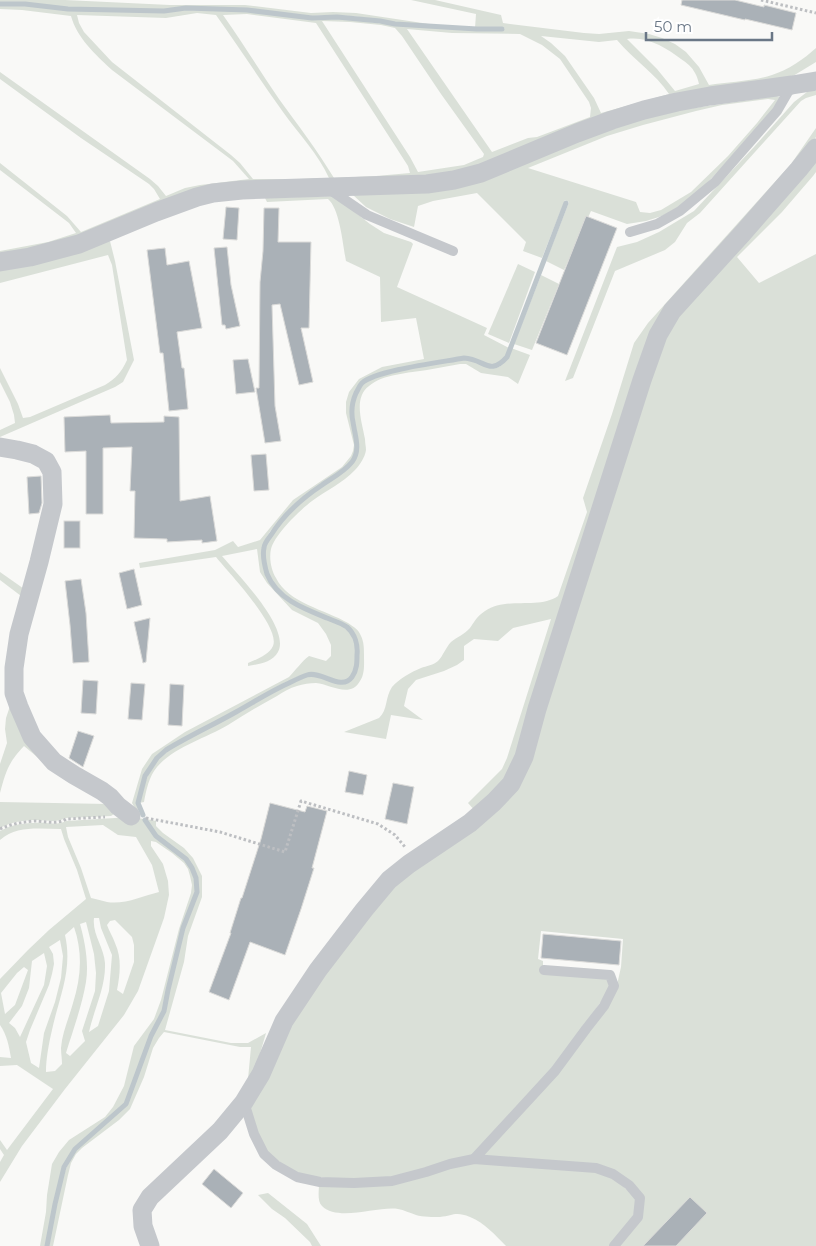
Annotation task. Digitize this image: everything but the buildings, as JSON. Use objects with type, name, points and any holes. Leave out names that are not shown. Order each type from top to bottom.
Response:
[{"type":"street","points":[[0,262],[79,244],[156,212],[213,193],[242,190],[427,184],[454,180],[481,173],[577,133],[644,110],[710,96],[816,81]]},
{"type":"street","points":[[150,1246],[143,1226],[142,1210],[150,1197],[220,1131],[244,1102],[261,1074],[284,1021],[318,970],[364,910],[390,880],[470,823],[511,784],[524,757],[537,709],[658,335],[672,311],[816,148]]},
{"type":"street","points":[[0,447],[33,454],[46,462],[52,472],[52,504],[39,562],[19,634],[14,668],[14,693],[32,737],[54,762],[102,790],[131,816]]},
{"type":"lane","points":[[630,232],[657,224],[680,212],[715,182],[778,111],[792,85]]},
{"type":"lane","points":[[328,188],[367,215],[453,251]]},
{"type":"lane","points":[[474,1159],[555,1071],[604,1006],[614,986],[610,975],[544,970]]},
{"type":"lane","points":[[244,1102],[254,1134],[264,1154],[276,1165],[298,1178],[320,1182],[392,1181],[474,1159],[596,1168],[613,1174],[629,1185],[640,1198],[638,1217],[614,1246]]},
{"type":"path","points":[[761,0],[816,13]]},
{"type":"path","points":[[0,830],[8,826],[36,821],[62,822],[66,819],[131,816],[220,832],[285,852],[301,801],[378,824],[395,835],[416,860]]},
{"type":"shaded area","points":[[0,0],[65,0],[170,5],[245,5],[311,13],[356,13],[429,24],[402,23],[343,16],[312,16],[215,8],[185,7],[164,10],[68,8],[0,2]]},
{"type":"shaded area","points":[[411,0],[435,0],[501,15],[503,23],[584,33],[599,34],[629,31],[649,34],[675,44],[686,52],[699,67],[709,85],[772,75],[796,64],[816,48],[816,62],[793,76],[756,83],[455,174],[244,185],[90,235],[0,256],[0,251],[48,242],[76,233],[69,223],[0,170],[0,163],[67,216],[81,232],[160,199],[149,184],[81,138],[0,79],[0,72],[150,179],[166,196],[185,188],[249,179],[233,161],[112,70],[82,39],[71,16],[0,9],[0,5],[25,5],[68,10],[247,11],[312,19],[344,19],[423,27],[489,30],[502,30],[505,28],[475,28],[476,14]],"holes":[[[197,13],[216,15],[283,112],[314,153],[329,178],[253,179],[231,155],[112,62],[84,32],[77,15],[166,18]],[[247,14],[316,23],[408,166],[410,173],[334,178],[223,15]],[[322,21],[350,22],[395,28],[484,154],[483,157],[464,165],[418,172],[410,157]],[[407,29],[452,33],[520,34],[542,45],[560,59],[589,102],[591,108],[590,117],[537,137],[528,138],[492,152]],[[541,36],[599,42],[617,40],[658,80],[669,94],[601,113],[594,98],[565,56]],[[627,39],[642,39],[669,51],[691,67],[699,84],[675,91],[657,69]]]},
{"type":"shaded area","points":[[816,91],[816,95],[801,101],[700,213],[687,223],[675,242],[665,250],[615,271],[573,378],[565,381],[617,247],[637,242],[659,232],[694,211],[794,102],[807,92]]},
{"type":"shaded area","points":[[776,96],[781,97],[767,118],[738,151],[686,203],[662,216],[627,224],[591,211],[564,270],[546,261],[569,202],[565,200],[542,258],[523,251],[526,242],[477,193],[433,201],[418,206],[414,227],[390,219],[366,207],[353,195],[580,140],[633,121],[673,111]],"holes":[[[768,99],[775,100],[728,156],[691,192],[661,210],[650,213],[640,212],[636,202],[528,168],[607,136],[643,125],[722,105]]]},
{"type":"shaded area","points":[[816,128],[816,137],[795,166],[668,310],[521,746],[504,781],[476,812],[468,803],[502,769],[507,758],[551,619],[513,628],[498,641],[474,639],[464,646],[464,660],[457,665],[416,680],[408,689],[404,706],[423,720],[391,715],[386,739],[344,732],[379,718],[384,711],[392,687],[413,672],[440,659],[451,642],[468,630],[485,611],[503,604],[541,602],[558,596],[587,512],[583,498],[634,343],[648,323],[791,164]]},
{"type":"shaded area","points":[[816,161],[816,172],[813,176],[782,212],[737,257],[759,283],[816,254],[816,1246],[617,1246],[643,1198],[614,1172],[478,1157],[556,1073],[617,985],[621,967],[623,939],[541,931],[538,959],[543,961],[543,971],[609,976],[612,986],[553,1070],[473,1157],[392,1178],[354,1181],[298,1175],[266,1152],[247,1104],[287,1026],[389,886],[505,801],[665,332]]},
{"type":"shaded area","points":[[334,196],[384,233],[413,244],[397,287],[487,328],[484,335],[509,348],[505,357],[500,363],[495,365],[464,357],[382,372],[360,384],[354,395],[351,407],[351,420],[356,444],[353,458],[340,472],[301,498],[287,511],[268,534],[262,549],[263,565],[267,577],[284,597],[305,610],[336,622],[350,632],[356,648],[353,674],[347,680],[341,681],[317,674],[305,674],[269,691],[166,749],[156,757],[144,775],[137,803],[141,814],[138,814],[132,803],[142,769],[152,754],[185,732],[289,677],[309,656],[326,661],[331,656],[331,645],[318,623],[292,610],[267,583],[260,572],[257,549],[222,556],[261,602],[277,629],[280,642],[275,656],[264,662],[248,666],[248,663],[269,652],[273,646],[273,637],[262,613],[216,557],[140,568],[139,563],[215,550],[233,541],[238,547],[260,540],[293,500],[342,467],[351,456],[354,445],[346,413],[346,402],[349,392],[359,379],[382,367],[424,359],[416,318],[381,322],[380,277],[346,261],[338,219],[328,199],[267,202],[265,198]]},
{"type":"shaded area","points":[[110,241],[134,360],[123,382],[0,437],[0,430],[15,423],[10,402],[0,382],[0,368],[23,418],[30,417],[105,385],[118,375],[127,360],[112,265],[108,255],[0,283],[0,269]]},
{"type":"shaded area","points":[[518,264],[535,272],[509,343],[488,334]]},
{"type":"shaded area","points":[[541,275],[559,284],[532,350],[514,344]]},
{"type":"shaded area","points":[[511,348],[530,355],[518,384],[508,377],[481,373],[466,364],[460,364],[389,376],[369,386],[361,397],[360,404],[366,450],[362,461],[345,479],[301,510],[288,523],[273,543],[270,553],[271,564],[274,575],[282,587],[298,600],[348,623],[360,634],[364,646],[364,668],[362,678],[356,686],[345,690],[314,683],[299,685],[287,690],[228,725],[181,748],[164,760],[152,775],[144,802],[139,803],[149,773],[157,760],[182,742],[275,691],[307,676],[317,676],[334,683],[343,683],[350,680],[354,675],[357,667],[358,650],[354,634],[350,628],[343,623],[298,604],[280,591],[268,572],[265,557],[269,540],[284,518],[303,500],[352,464],[357,455],[358,445],[353,404],[356,394],[362,385],[369,380],[394,372],[464,359],[496,368],[506,359]]},
{"type":"shaded area","points":[[0,572],[27,591],[25,599],[0,580]]},
{"type":"shaded area","points":[[11,703],[24,731],[43,755],[56,767],[93,788],[108,799],[113,804],[114,814],[111,816],[65,818],[55,821],[22,821],[0,828],[0,802],[108,804],[92,792],[54,771],[24,746],[14,757],[8,768],[0,793],[0,764],[7,743],[6,718]]},
{"type":"shaded area","points":[[131,817],[144,819],[145,824],[155,836],[185,860],[191,868],[195,878],[196,892],[182,928],[163,1010],[150,1035],[125,1103],[74,1148],[63,1167],[46,1246],[40,1246],[52,1164],[69,1140],[105,1117],[113,1107],[124,1086],[134,1046],[154,1019],[161,1000],[192,885],[188,869],[184,863],[156,842],[151,841],[151,846],[163,864],[168,881],[169,895],[164,918],[138,991],[124,1015],[22,1146],[0,1182],[0,1162],[4,1155],[0,1149],[0,1140],[7,1150],[53,1089],[17,1065],[0,1066],[0,1057],[11,1058],[6,1037],[0,1025],[0,979],[49,930],[86,899],[61,829],[21,830],[7,835],[0,840],[0,831],[21,824],[55,824],[66,821]],"holes":[[[103,825],[118,835],[136,837],[152,865],[159,892],[133,900],[113,903],[91,898],[66,827]],[[94,918],[99,918],[112,955],[109,991],[98,1026],[89,1032],[105,972],[104,957],[95,930]],[[115,920],[132,937],[134,945],[134,962],[123,994],[117,990],[120,972],[119,954],[107,925],[110,921]],[[86,922],[94,954],[95,991],[82,1031],[85,1041],[70,1056],[66,1053],[86,982],[86,953],[80,924]],[[74,927],[80,956],[78,984],[63,1037],[61,1048],[62,1064],[55,1071],[46,1072],[50,1040],[66,972],[67,948],[65,935]],[[60,940],[63,956],[61,978],[44,1033],[39,1068],[31,1063],[26,1042],[49,985],[54,964],[53,954],[49,947]],[[44,953],[47,966],[44,985],[20,1037],[15,1028],[9,1023],[22,1006],[29,988],[32,961]],[[24,967],[28,970],[15,1005],[5,1014],[1,993]]]},
{"type":"shaded area","points":[[146,819],[156,821],[156,826],[163,833],[184,848],[193,858],[202,876],[202,897],[188,936],[184,962],[165,1030],[231,1043],[248,1043],[266,1033],[252,1081],[248,1079],[251,1047],[240,1047],[164,1032],[153,1048],[144,1077],[130,1109],[119,1120],[82,1148],[71,1163],[53,1246],[49,1246],[56,1204],[66,1168],[76,1150],[127,1104],[152,1036],[165,1011],[185,928],[198,892],[197,878],[193,867],[187,859],[157,835]]},
{"type":"shaded area","points":[[474,1162],[596,1171],[612,1177],[638,1199],[636,1216],[611,1246],[506,1246],[485,1226],[465,1215],[425,1217],[400,1209],[338,1213],[329,1211],[319,1201],[319,1184],[354,1186]]},
{"type":"shaded area","points":[[268,1193],[307,1224],[321,1246],[312,1246],[285,1218],[272,1209],[258,1195]]},
{"type":"waterway","points":[[0,4],[25,4],[68,9],[164,11],[186,8],[247,10],[312,18],[337,17],[395,24],[502,29]]},
{"type":"waterway","points":[[143,815],[138,803],[145,776],[157,758],[166,750],[276,689],[307,675],[318,675],[337,682],[347,681],[352,677],[355,672],[357,651],[352,633],[342,624],[292,602],[277,590],[266,571],[263,551],[267,540],[300,501],[342,472],[352,462],[357,448],[352,408],[356,393],[362,383],[381,374],[426,364],[464,358],[496,366],[507,357],[566,203]]},
{"type":"waterway","points":[[47,1246],[64,1167],[75,1149],[126,1104],[151,1036],[164,1011],[183,928],[197,892],[196,878],[186,859],[156,836],[145,820]]}]
